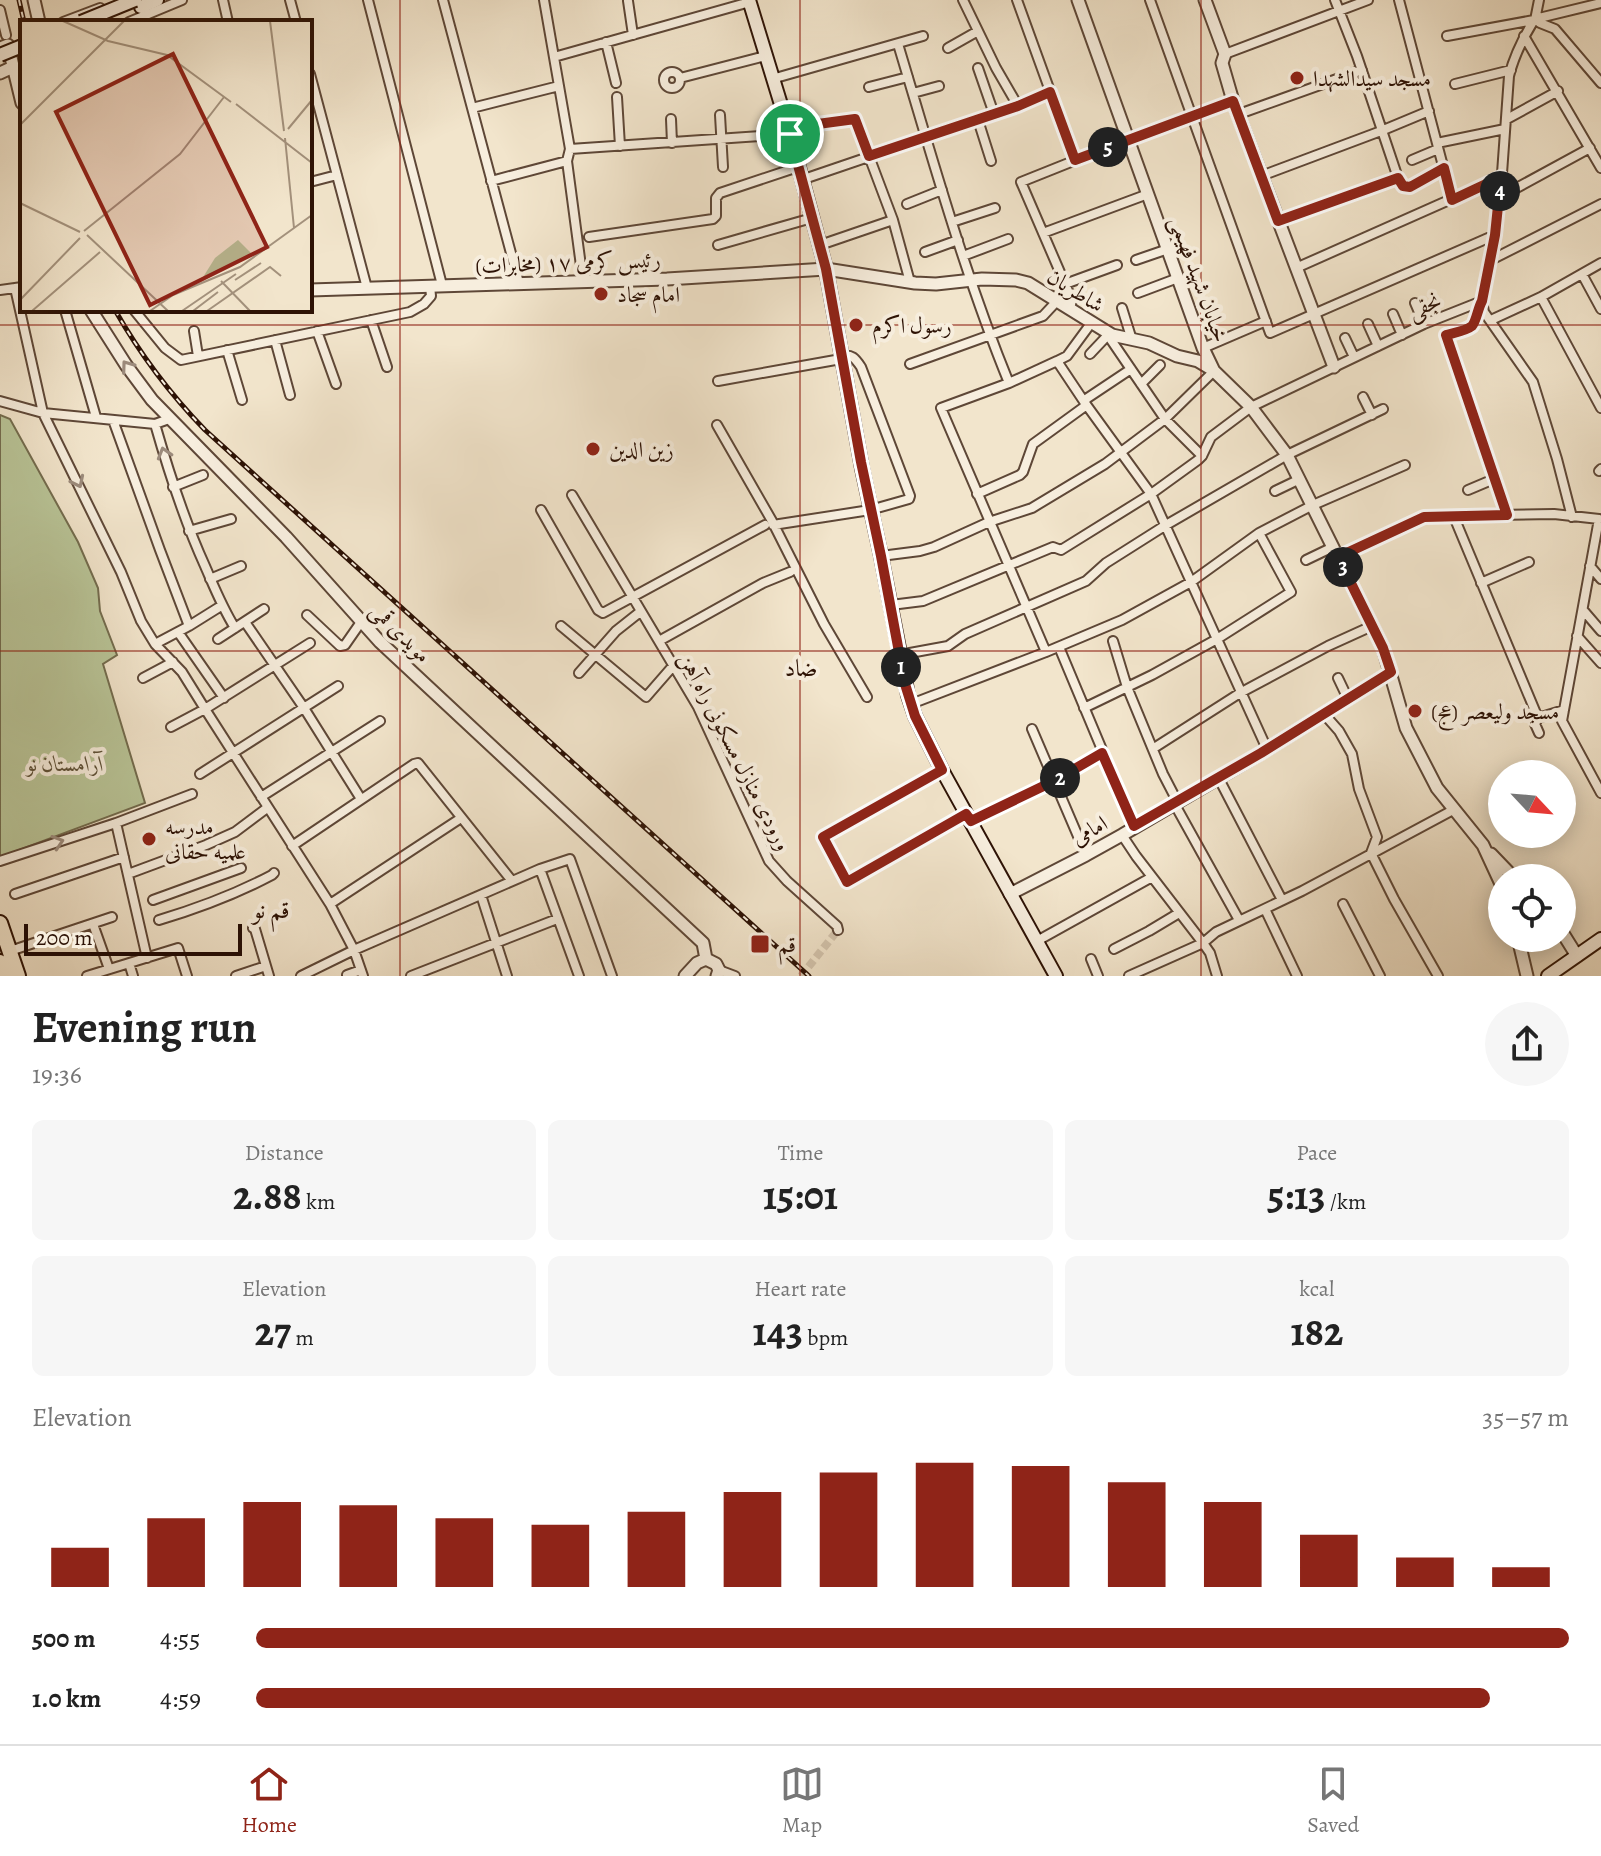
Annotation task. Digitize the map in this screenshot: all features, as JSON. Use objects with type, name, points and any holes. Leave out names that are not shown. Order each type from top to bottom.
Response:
[{"type":"main road","points":[[87,20],[157,0]]},
{"type":"main road","points":[[750,1],[826,269],[870,510],[911,704],[942,770],[1056,976]]},
{"type":"main road","points":[[108,20],[138,3]]},
{"type":"main road","points":[[0,923],[5,956],[4,976]]},
{"type":"main road","points":[[1548,976],[1601,939]]},
{"type":"main road","points":[[5,956],[18,976]]},
{"type":"street","points":[[34,0],[39,20]]},
{"type":"street","points":[[67,20],[100,4],[119,0]]},
{"type":"street","points":[[134,20],[182,0]]},
{"type":"street","points":[[223,0],[228,20]]},
{"type":"street","points":[[290,0],[295,20]]},
{"type":"street","points":[[136,312],[165,348],[181,360],[410,312],[431,296],[436,286],[368,0]]},
{"type":"street","points":[[443,0],[519,283]]},
{"type":"street","points":[[544,0],[570,149],[567,161],[583,281]]},
{"type":"street","points":[[963,0],[1018,106]]},
{"type":"street","points":[[1017,0],[1075,160]]},
{"type":"street","name":"خیابان شهید فهیمی","points":[[1078,0],[1203,348],[1214,371],[1251,407],[1287,455],[1383,648],[1406,728],[1437,788],[1483,845],[1492,864]]},
{"type":"street","points":[[1150,0],[1270,333],[1495,235]]},
{"type":"street","points":[[1335,0],[1403,186],[1410,187],[1444,168]]},
{"type":"street","points":[[1225,54],[1368,0]]},
{"type":"street","points":[[1399,0],[1452,200]]},
{"type":"street","points":[[1507,515],[1446,335],[1471,327],[1482,301],[1500,197],[1511,70],[1524,36],[1537,20],[1539,0]]},
{"type":"street","points":[[628,1],[633,35]]},
{"type":"street","points":[[554,57],[750,1]]},
{"type":"street","points":[[1210,2],[1225,54],[1222,63],[1233,101],[1334,367]]},
{"type":"street","points":[[1447,36],[1537,20],[1601,3]]},
{"type":"street","points":[[0,10],[7,46],[7,66],[20,98]]},
{"type":"street","points":[[1537,20],[1555,29],[1601,83]]},
{"type":"street","points":[[948,48],[978,31]]},
{"type":"street","points":[[772,79],[923,36]]},
{"type":"street","points":[[1524,36],[1601,168]]},
{"type":"street","points":[[606,42],[616,83]]},
{"type":"street","points":[[898,44],[971,281],[1009,383]]},
{"type":"street","points":[[680,78],[765,56]]},
{"type":"street","points":[[0,73],[7,66]]},
{"type":"street","points":[[978,68],[994,114]]},
{"type":"street","points":[[1239,114],[1362,70]]},
{"type":"street","points":[[1455,84],[1511,70]]},
{"type":"street","points":[[869,87],[908,77]]},
{"type":"street","points":[[312,81],[367,288]]},
{"type":"street","points":[[472,108],[559,86]]},
{"type":"street","points":[[913,93],[939,86]]},
{"type":"street","points":[[1412,160],[1437,146],[1506,124],[1558,91]]},
{"type":"street","points":[[589,237],[713,219],[716,216],[716,198],[720,193],[869,156],[1018,106],[1050,92]]},
{"type":"street","points":[[617,97],[620,146]]},
{"type":"street","points":[[1070,309],[1072,300],[1021,182],[1233,101]]},
{"type":"street","points":[[1261,176],[1429,111]]},
{"type":"street","points":[[720,115],[723,167]]},
{"type":"street","points":[[671,119],[672,143]]},
{"type":"street","points":[[570,149],[722,139],[855,119],[893,220],[910,282]]},
{"type":"street","points":[[978,120],[991,161]]},
{"type":"street","points":[[1500,197],[1590,148]]},
{"type":"street","points":[[491,181],[567,161]]},
{"type":"street","points":[[312,181],[337,175]]},
{"type":"street","points":[[1296,268],[1501,177]]},
{"type":"street","points":[[1278,221],[1398,178]]},
{"type":"street","points":[[907,204],[942,190]]},
{"type":"street","points":[[1043,233],[1148,194]]},
{"type":"street","points":[[1489,261],[1601,204]]},
{"type":"street","points":[[952,222],[995,208]]},
{"type":"street","points":[[718,245],[812,218]]},
{"type":"street","points":[[820,245],[893,220]]},
{"type":"street","points":[[963,256],[1008,239]]},
{"type":"street","points":[[925,252],[958,240]]},
{"type":"street","points":[[1136,260],[1168,249]]},
{"type":"street","points":[[1491,320],[1541,297],[1601,263]]},
{"type":"street","points":[[1065,284],[1117,265]]},
{"type":"street","name":"رئیس کرمی ۱۷ (مخابرات)","points":[[312,290],[667,279],[826,269],[910,282]]},
{"type":"street","points":[[1582,274],[1601,309]]},
{"type":"street","points":[[1138,293],[1178,278]]},
{"type":"street","name":"شاطریان","points":[[910,282],[936,284],[1016,280],[1028,283],[1106,333],[1149,343],[1177,356],[1198,361],[1214,371]]},
{"type":"street","points":[[0,290],[18,288]]},
{"type":"street","points":[[1541,297],[1601,408]]},
{"type":"street","points":[[910,364],[1043,316],[1057,301]]},
{"type":"street","points":[[1482,301],[1484,312],[1533,382],[1572,517]]},
{"type":"street","name":"نجفی","points":[[891,605],[923,601],[1053,547],[1061,550],[1151,494],[1202,456],[1211,437],[1251,407],[1424,324],[1482,301]]},
{"type":"street","points":[[1415,303],[1424,324]]},
{"type":"street","points":[[1122,308],[1132,340]]},
{"type":"street","points":[[23,312],[43,413],[121,572],[141,621],[155,644],[194,689],[330,904],[354,950],[362,973],[347,975]]},
{"type":"street","points":[[66,312],[96,417]]},
{"type":"street","name":"مویدی قمی","points":[[92,312],[152,400],[286,537],[361,622],[703,943],[706,959],[716,964],[718,973]]},
{"type":"street","points":[[1393,314],[1402,335]]},
{"type":"street","points":[[371,320],[387,367]]},
{"type":"street","points":[[1203,348],[1266,321]]},
{"type":"street","points":[[1046,652],[941,408],[1009,383],[1067,356],[1092,322]]},
{"type":"street","points":[[1368,324],[1378,346]]},
{"type":"street","points":[[194,331],[198,356]]},
{"type":"street","points":[[317,331],[336,384]]},
{"type":"street","points":[[1090,354],[1106,333],[1165,419],[1202,456]]},
{"type":"street","points":[[1345,338],[1354,357]]},
{"type":"street","points":[[275,340],[290,395]]},
{"type":"street","points":[[227,350],[242,400]]},
{"type":"street","points":[[541,510],[598,610],[603,613],[769,525],[870,510],[909,499],[861,367],[853,356],[849,354],[718,381]]},
{"type":"street","points":[[1057,361],[1151,494],[1267,749]]},
{"type":"street","points":[[1141,384],[1160,365]]},
{"type":"street","points":[[977,494],[1023,472],[1033,444],[1084,407],[1086,399],[1131,369]]},
{"type":"street","points":[[881,556],[920,551],[1032,508],[1105,464],[1165,419],[1214,371]]},
{"type":"street","points":[[1363,397],[1372,415]]},
{"type":"street","points":[[0,401],[43,413],[155,424],[169,419]]},
{"type":"street","points":[[899,655],[948,646],[965,634],[1086,581],[1106,563],[1166,525],[1287,455],[1383,409]]},
{"type":"street","points":[[113,420],[189,626]]},
{"type":"street","points":[[155,424],[189,531],[221,606],[235,628]]},
{"type":"street","points":[[717,425],[769,525],[867,697]]},
{"type":"street","points":[[911,704],[1122,620],[1191,582],[1259,533],[1313,505],[1405,465]]},
{"type":"street","points":[[173,487],[203,475]]},
{"type":"street","points":[[1275,491],[1300,479]]},
{"type":"street","points":[[1468,490],[1494,479]]},
{"type":"street","name":"ورودی منازل مسکونی راه آهن","points":[[572,495],[698,707],[769,861],[838,928]]},
{"type":"street","points":[[1306,560],[1336,552],[1424,517],[1554,514],[1600,518],[1562,721],[1601,793]]},
{"type":"street","points":[[1454,517],[1538,718]]},
{"type":"street","points":[[189,531],[231,519]]},
{"type":"street","points":[[1084,708],[1217,639],[1291,592],[1259,533]]},
{"type":"street","points":[[1481,583],[1529,562]]},
{"type":"street","points":[[210,579],[241,566]]},
{"type":"street","points":[[1590,566],[1601,579]]},
{"type":"street","points":[[659,641],[763,583],[790,572]]},
{"type":"street","points":[[155,644],[221,606]]},
{"type":"street","points":[[218,639],[264,609]]},
{"type":"street","points":[[1583,610],[1601,631]]},
{"type":"street","points":[[579,673],[616,631],[640,612]]},
{"type":"street","points":[[307,615],[340,646],[345,645],[361,622]]},
{"type":"street","points":[[245,622],[361,799]]},
{"type":"street","points":[[561,626],[646,697],[673,666]]},
{"type":"street","points":[[1154,748],[1240,693],[1372,626]]},
{"type":"street","points":[[178,632],[224,698]]},
{"type":"street","points":[[1577,636],[1601,663]]},
{"type":"street","points":[[1113,641],[1127,687],[1163,774],[1239,920]]},
{"type":"street","points":[[171,727],[224,698],[310,643]]},
{"type":"street","points":[[1059,647],[1134,826]]},
{"type":"street","points":[[143,678],[173,662]]},
{"type":"street","name":"امامی","points":[[1010,894],[1122,835],[1391,672]]},
{"type":"street","points":[[1338,678],[1348,699]]},
{"type":"street","points":[[200,774],[338,686]]},
{"type":"street","points":[[1539,733],[1535,724],[1538,718],[1564,710]]},
{"type":"street","points":[[1324,714],[1339,731],[1352,754],[1356,781],[1377,837],[1371,853],[1438,976]]},
{"type":"street","points":[[261,797],[380,721]]},
{"type":"street","points":[[1032,729],[1086,855]]},
{"type":"street","points":[[942,770],[823,837],[847,882],[969,818],[1054,781],[1102,753]]},
{"type":"street","points":[[292,846],[418,763],[512,881]]},
{"type":"street","points":[[1218,777],[1282,900]]},
{"type":"street","points":[[0,861],[192,794]]},
{"type":"street","points":[[128,874],[235,832],[267,808]]},
{"type":"street","points":[[1129,976],[1203,943],[1216,932],[1453,810]]},
{"type":"street","points":[[330,904],[461,818]]},
{"type":"street","points":[[116,823],[147,958]]},
{"type":"street","points":[[1122,835],[1210,953],[1217,976]]},
{"type":"street","points":[[1483,845],[1501,864]]},
{"type":"street","points":[[15,894],[124,857]]},
{"type":"street","points":[[301,976],[512,881],[570,859],[612,976]]},
{"type":"street","points":[[153,900],[241,868]]},
{"type":"street","points":[[540,869],[579,976]]},
{"type":"street","points":[[159,920],[205,906],[274,873]]},
{"type":"street","points":[[1037,941],[1152,877]]},
{"type":"street","points":[[481,895],[507,976]]},
{"type":"street","points":[[1343,904],[1380,976]]},
{"type":"street","points":[[1265,909],[1297,976]]},
{"type":"street","points":[[1114,949],[1179,913]]},
{"type":"street","points":[[5,956],[112,917]]},
{"type":"street","points":[[411,976],[557,919]]},
{"type":"street","points":[[93,924],[109,969]]},
{"type":"street","points":[[236,976],[267,971],[253,928]]},
{"type":"street","points":[[87,976],[178,948],[187,976]]},
{"type":"street","points":[[1521,952],[1527,976]]},
{"type":"street","points":[[1574,952],[1577,956]]},
{"type":"street","points":[[685,976],[697,963],[706,959]]},
{"type":"street","points":[[1091,959],[1098,976]]},
{"type":"street","points":[[129,963],[133,976]]},
{"type":"street","points":[[718,973],[735,976]]},
{"type":"green space","name":"آرامستان نو","points":[[0,415],[10,419],[78,542],[98,588],[100,611],[117,655],[103,664],[145,803],[0,857]]},
{"type":"tunnel","points":[[801,976],[838,930]]},
{"type":"railway","points":[[19,0],[24,20]]},
{"type":"railway","points":[[116,312],[156,373],[205,430],[809,976]]},
{"type":"place","name":"مسجد سیدالشهدا","points":[[1297,78]]},
{"type":"place","name":"امام سجاد","points":[[601,294]]},
{"type":"place","name":"رسول اکرم","points":[[856,325]]},
{"type":"place","name":"زین الدین","points":[[593,449]]},
{"type":"place","name":"مسجد ولیعصر (عج)","points":[[1415,711]]},
{"type":"place","name":"مدرسه علمیه حقانی","points":[[149,839]]},
{"type":"place","name":"قم","points":[[760,944]]},
{"type":"district","name":"ضاد","points":[[801,668]]},
{"type":"district","name":"قم نو","points":[[271,910]]},
{"type":"route","points":[[1050,92],[1075,160],[1233,101],[1278,221],[1398,178],[1403,186],[1410,187],[1444,168],[1452,200],[1501,177],[1495,235],[1482,301],[1471,327],[1446,335],[1507,515],[1424,517],[1338,557],[1383,648],[1391,672],[1261,753],[1134,826],[1102,753],[1054,781],[971,821],[966,814],[847,882],[823,837],[942,770],[915,716],[905,684],[826,269],[790,134],[788,128],[855,119],[869,156],[1018,106],[1050,92]]}]
